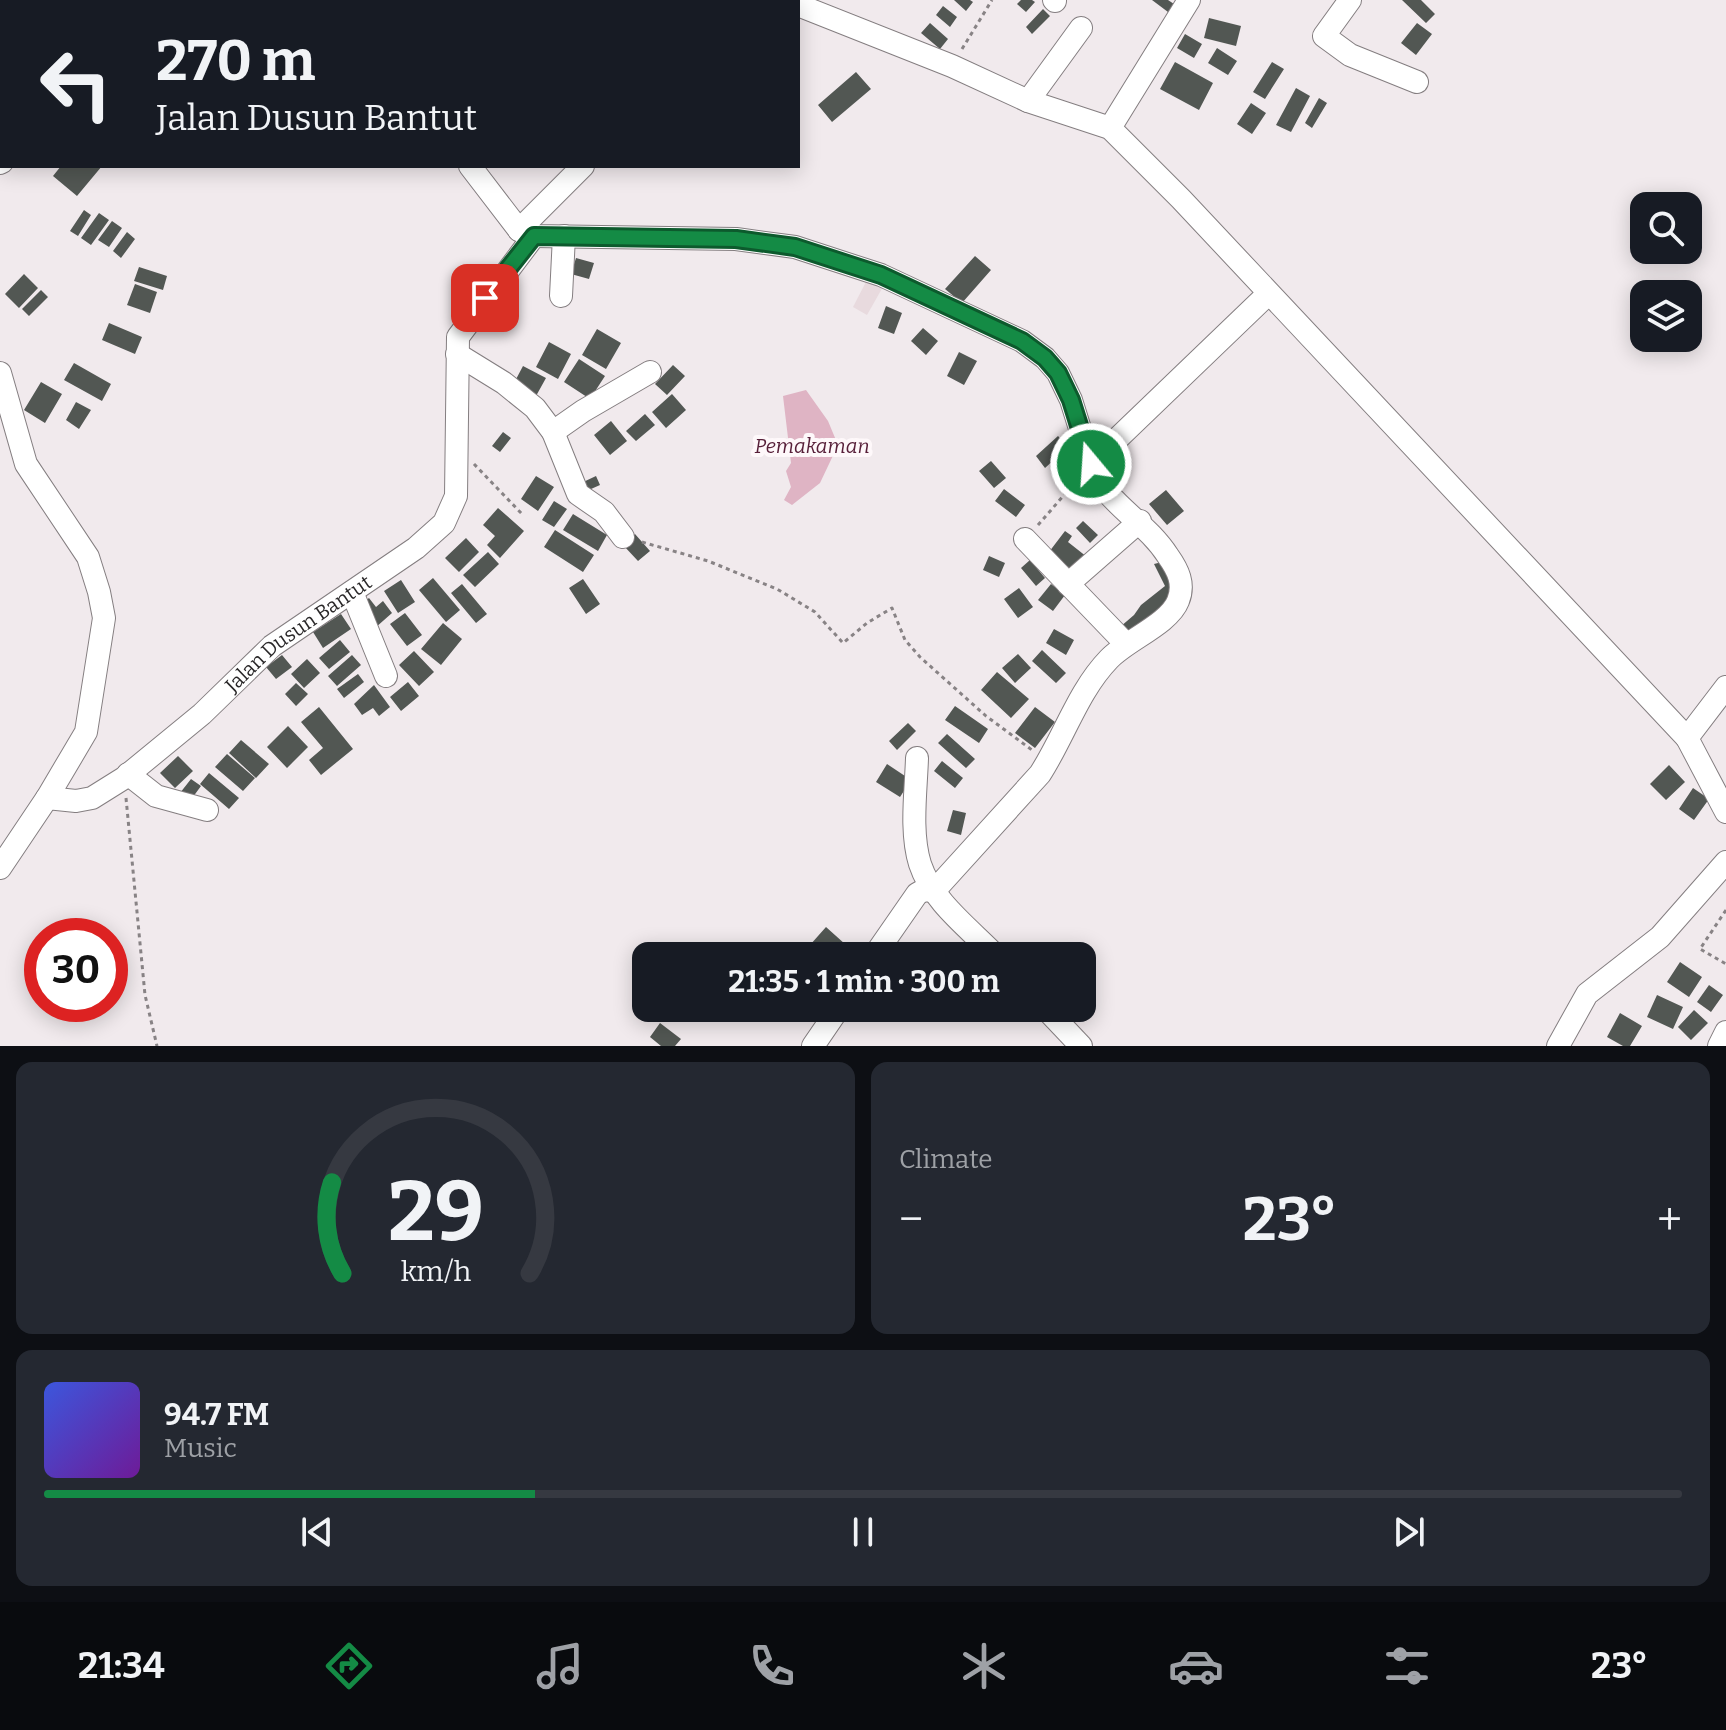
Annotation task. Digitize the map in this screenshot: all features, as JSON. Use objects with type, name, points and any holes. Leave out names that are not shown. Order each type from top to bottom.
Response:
[{"type":"street","points":[[1110,128],[1189,0]]},
{"type":"street","points":[[1350,0],[1324,36],[1350,55],[1417,82]]},
{"type":"street","points":[[800,6],[952,66],[1028,101],[1110,128],[1181,199],[1687,738],[1726,812]]},
{"type":"street","points":[[1028,101],[1081,28]]},
{"type":"street","points":[[472,168],[526,233],[736,239],[795,247],[881,275],[1022,341],[1045,358],[1058,373],[1071,400],[1097,481],[1106,494],[1140,521],[1166,551],[1179,573],[1181,588],[1174,609],[1107,661],[1072,713],[1049,761],[1023,795],[934,891]]},
{"type":"street","name":"Jalan Dusun Bantut","points":[[47,798],[83,801],[126,776],[202,714],[272,646],[416,548],[444,523],[456,496],[458,337],[526,233],[581,168]]},
{"type":"street","points":[[561,296],[564,236]]},
{"type":"street","points":[[1091,464],[1268,294]]},
{"type":"street","points":[[457,354],[504,383],[535,408],[553,432],[578,494],[604,512],[623,537]]},
{"type":"street","points":[[553,432],[650,372]]},
{"type":"street","points":[[0,373],[26,464],[88,557],[104,618],[95,691],[86,732],[0,868]]},
{"type":"street","points":[[1068,584],[1140,521]]},
{"type":"street","points":[[1025,539],[1126,644]]},
{"type":"street","points":[[352,592],[386,676]]},
{"type":"street","points":[[1687,738],[1726,687]]},
{"type":"street","points":[[917,758],[917,853],[921,867],[934,891],[983,942]]},
{"type":"street","points":[[126,776],[156,796],[207,810]]},
{"type":"street","points":[[1568,1042],[1587,994],[1660,937],[1726,862]]},
{"type":"street","points":[[884,942],[917,894],[924,890],[934,891]]},
{"type":"street","points":[[813,1046],[829,1022]]},
{"type":"street","points":[[1058,1022],[1081,1046]]},
{"type":"street","points":[[1719,1046],[1726,1032]]},
{"type":"path","points":[[952,66],[992,0]]},
{"type":"path","points":[[455,444],[522,514]]},
{"type":"path","points":[[1025,539],[1091,464]]},
{"type":"path","points":[[623,537],[708,561],[777,589],[815,612],[843,643],[892,608],[905,640],[920,657],[986,716],[1049,761]]},
{"type":"path","points":[[126,776],[145,995],[157,1046]]},
{"type":"path","points":[[1726,910],[1700,949],[1726,964]]},
{"type":"shaded area","points":[[868,278],[884,285],[867,315],[853,307]]},
{"type":"green space","name":"Pemakaman","points":[[806,390],[828,421],[838,445],[820,483],[792,505],[784,500],[791,487],[786,471],[791,463],[783,396]]},
{"type":"building","points":[[954,0],[970,0],[973,2],[966,11]]},
{"type":"building","points":[[1021,0],[1035,2],[1026,12],[1017,4]]},
{"type":"building","points":[[1152,0],[1168,0],[1174,4],[1168,12]]},
{"type":"building","points":[[1402,0],[1421,0],[1435,14],[1426,23]]},
{"type":"building","points":[[943,6],[957,17],[950,27],[936,15]]},
{"type":"building","points":[[1043,9],[1050,16],[1032,34],[1026,27]]},
{"type":"building","points":[[1209,18],[1241,26],[1236,46],[1204,38]]},
{"type":"building","points":[[930,23],[948,39],[940,49],[921,33]]},
{"type":"building","points":[[1417,23],[1432,34],[1416,55],[1401,43]]},
{"type":"building","points":[[1185,34],[1202,44],[1194,58],[1177,48]]},
{"type":"building","points":[[1217,48],[1237,61],[1228,75],[1208,63]]},
{"type":"building","points":[[1175,62],[1213,83],[1199,110],[1160,89]]},
{"type":"building","points":[[1272,62],[1284,69],[1265,99],[1253,92]]},
{"type":"building","points":[[856,72],[871,89],[832,122],[818,105]]},
{"type":"building","points":[[1296,88],[1310,96],[1291,132],[1276,125]]},
{"type":"building","points":[[1319,98],[1327,103],[1312,128],[1305,123]]},
{"type":"building","points":[[1251,103],[1266,113],[1252,134],[1237,124]]},
{"type":"building","points":[[59,168],[100,168],[77,196],[53,176]]},
{"type":"building","points":[[84,210],[91,215],[78,236],[70,231]]},
{"type":"building","points":[[99,213],[109,220],[91,245],[81,238]]},
{"type":"building","points":[[112,221],[122,228],[109,247],[98,240]]},
{"type":"building","points":[[127,232],[135,239],[121,258],[113,251]]},
{"type":"building","points":[[975,256],[991,270],[962,303],[945,289]]},
{"type":"building","points":[[576,258],[594,263],[589,279],[571,274]]},
{"type":"building","points":[[139,267],[167,276],[163,290],[134,281]]},
{"type":"building","points":[[24,274],[38,288],[19,308],[5,294]]},
{"type":"building","points":[[135,284],[157,292],[150,313],[127,305]]},
{"type":"building","points":[[41,290],[48,297],[29,316],[22,309]]},
{"type":"building","points":[[886,306],[902,313],[894,334],[878,328]]},
{"type":"building","points":[[109,323],[142,337],[135,354],[102,340]]},
{"type":"building","points":[[923,328],[938,341],[926,355],[911,341]]},
{"type":"building","points":[[597,329],[621,343],[606,369],[582,355]]},
{"type":"building","points":[[549,342],[571,354],[558,379],[536,367]]},
{"type":"building","points":[[959,352],[977,361],[964,385],[947,376]]},
{"type":"building","points":[[579,359],[605,376],[590,399],[564,382]]},
{"type":"building","points":[[74,363],[111,384],[102,401],[64,380]]},
{"type":"building","points":[[673,365],[685,376],[667,395],[655,384]]},
{"type":"building","points":[[523,366],[546,378],[536,396],[514,383]]},
{"type":"building","points":[[41,382],[62,394],[45,423],[24,410]]},
{"type":"building","points":[[672,394],[686,410],[666,428],[652,412]]},
{"type":"building","points":[[76,402],[91,410],[79,429],[66,420]]},
{"type":"building","points":[[645,414],[655,425],[636,441],[626,431]]},
{"type":"building","points":[[611,421],[627,441],[610,455],[594,435]]},
{"type":"building","points":[[503,432],[511,438],[500,452],[492,446]]},
{"type":"building","points":[[1058,436],[1068,447],[1045,468],[1036,456]]},
{"type":"building","points":[[991,461],[1006,478],[994,488],[979,471]]},
{"type":"building","points":[[536,476],[554,487],[538,511],[521,499]]},
{"type":"building","points":[[596,476],[600,485],[582,493],[579,484]]},
{"type":"building","points":[[1004,489],[1025,505],[1016,517],[995,501]]},
{"type":"building","points":[[1166,490],[1184,511],[1167,525],[1149,504]]},
{"type":"building","points":[[554,501],[567,509],[554,527],[542,520]]},
{"type":"building","points":[[498,508],[524,531],[500,558],[487,545],[495,536],[483,525]]},
{"type":"building","points":[[573,514],[607,535],[598,551],[563,530]]},
{"type":"building","points":[[1083,521],[1098,535],[1090,543],[1076,528]]},
{"type":"building","points":[[555,530],[594,555],[583,572],[544,547]]},
{"type":"building","points":[[1065,531],[1072,536],[1068,542],[1087,557],[1075,572],[1049,552]]},
{"type":"building","points":[[635,534],[650,551],[638,561],[623,545]]},
{"type":"building","points":[[466,538],[479,552],[459,572],[445,558]]},
{"type":"building","points":[[488,552],[499,564],[475,587],[463,575]]},
{"type":"building","points":[[989,556],[1005,563],[999,577],[983,570]]},
{"type":"building","points":[[1030,560],[1045,578],[1036,586],[1021,568]]},
{"type":"building","points":[[1162,562],[1171,579],[1173,601],[1128,638],[1120,627],[1165,586],[1154,564]]},
{"type":"building","points":[[433,578],[460,610],[446,622],[419,590]]},
{"type":"building","points":[[583,579],[600,604],[586,614],[569,588]]},
{"type":"building","points":[[401,580],[415,602],[398,613],[384,591]]},
{"type":"building","points":[[462,584],[487,614],[476,623],[451,593]]},
{"type":"building","points":[[1051,584],[1065,595],[1053,611],[1038,600]]},
{"type":"building","points":[[1019,588],[1033,607],[1018,618],[1004,599]]},
{"type":"building","points":[[369,598],[376,607],[383,601],[392,613],[375,628],[360,605]]},
{"type":"building","points":[[405,613],[422,635],[407,646],[390,624]]},
{"type":"building","points":[[341,614],[351,629],[323,648],[313,632]]},
{"type":"building","points":[[443,623],[462,639],[441,665],[421,649]]},
{"type":"building","points":[[1054,629],[1074,640],[1066,655],[1046,643]]},
{"type":"building","points":[[340,640],[350,652],[329,669],[319,658]]},
{"type":"building","points":[[1042,650],[1066,673],[1056,683],[1032,661]]},
{"type":"building","points":[[414,651],[434,672],[419,686],[399,665]]},
{"type":"building","points":[[1018,654],[1031,668],[1015,683],[1002,668]]},
{"type":"building","points":[[282,655],[292,667],[276,679],[266,667]]},
{"type":"building","points":[[352,655],[361,665],[337,686],[328,676]]},
{"type":"building","points":[[307,659],[320,673],[304,688],[291,674]]},
{"type":"building","points":[[997,672],[1029,699],[1011,718],[981,690]]},
{"type":"building","points":[[358,674],[364,682],[344,698],[337,689]]},
{"type":"building","points":[[408,682],[419,696],[401,711],[390,697]]},
{"type":"building","points":[[296,683],[308,694],[296,706],[285,694]]},
{"type":"building","points":[[374,685],[390,707],[379,716],[373,708],[362,715],[354,704]]},
{"type":"building","points":[[955,706],[988,729],[979,743],[945,720]]},
{"type":"building","points":[[319,707],[353,749],[321,775],[309,760],[323,748],[301,722]]},
{"type":"building","points":[[1035,707],[1055,722],[1035,748],[1015,733]]},
{"type":"building","points":[[908,723],[916,731],[897,750],[889,741]]},
{"type":"building","points":[[288,726],[308,747],[287,768],[267,747]]},
{"type":"building","points":[[947,734],[975,759],[966,768],[938,743]]},
{"type":"building","points":[[241,740],[269,764],[256,778],[229,753]]},
{"type":"building","points":[[227,754],[255,778],[243,791],[215,767]]},
{"type":"building","points":[[178,756],[193,771],[175,788],[160,773]]},
{"type":"building","points":[[942,761],[963,778],[955,788],[934,771]]},
{"type":"building","points":[[887,764],[911,780],[900,797],[876,782]]},
{"type":"building","points":[[1669,765],[1685,782],[1666,800],[1650,784]]},
{"type":"building","points":[[209,773],[239,798],[229,809],[200,784]]},
{"type":"building","points":[[191,779],[201,786],[190,801],[180,793]]},
{"type":"building","points":[[1693,788],[1709,799],[1694,820],[1679,809]]},
{"type":"building","points":[[953,810],[966,813],[961,835],[947,831]]},
{"type":"building","points":[[826,927],[843,942],[813,942]]},
{"type":"building","points":[[1680,962],[1702,977],[1689,997],[1667,982]]},
{"type":"building","points":[[1709,985],[1723,995],[1711,1012],[1697,1002]]},
{"type":"building","points":[[1657,995],[1683,1007],[1673,1029],[1647,1017]]},
{"type":"building","points":[[1694,1010],[1708,1023],[1691,1040],[1678,1027]]},
{"type":"building","points":[[1620,1013],[1642,1026],[1630,1046],[1623,1046],[1607,1037]]},
{"type":"building","points":[[660,1023],[681,1039],[675,1046],[661,1046],[650,1037]]},
{"type":"route","points":[[485,298],[534,236],[736,239],[795,247],[881,275],[1022,341],[1045,358],[1058,373],[1071,400],[1091,464]]}]
